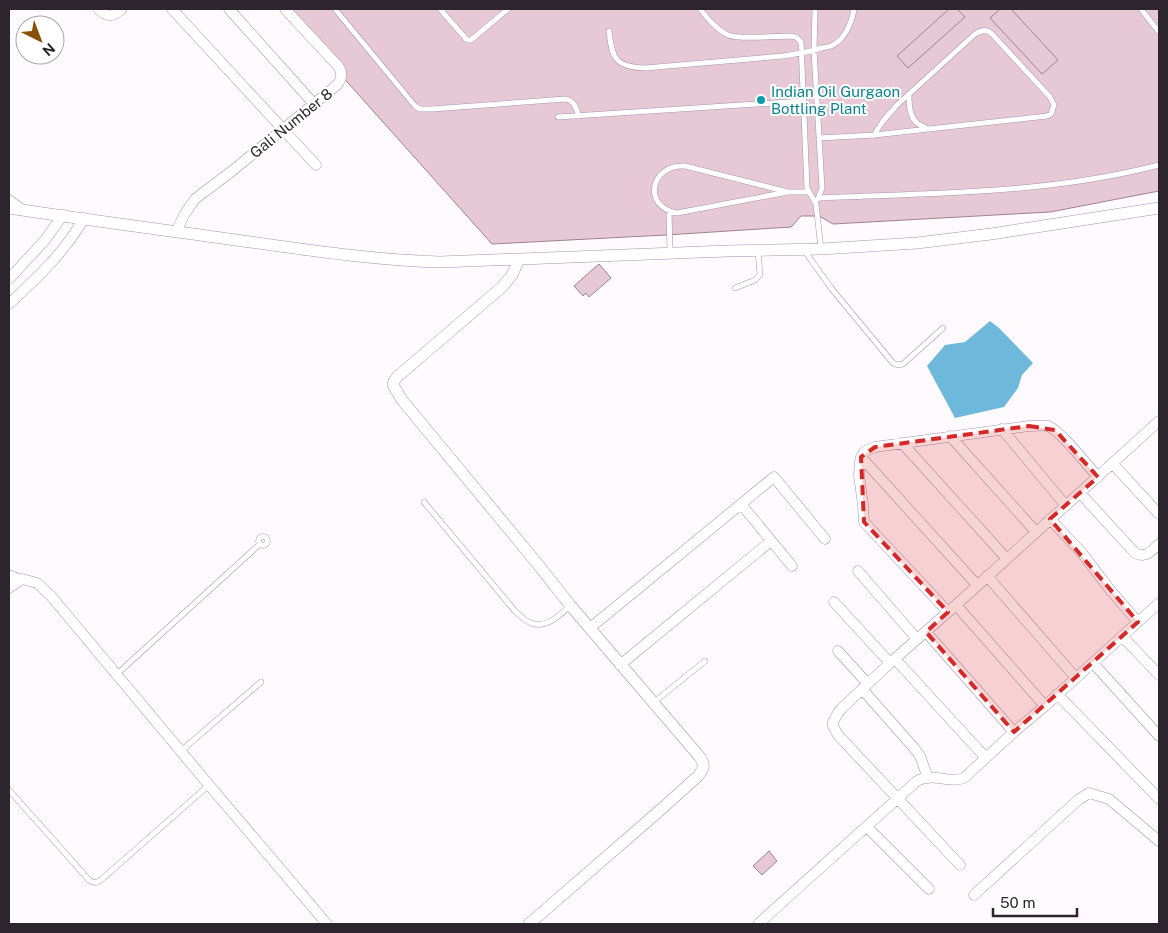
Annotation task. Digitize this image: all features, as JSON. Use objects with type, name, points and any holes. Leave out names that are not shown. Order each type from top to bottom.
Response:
[{"type":"street","points":[[98,9],[110,16],[122,9]]},
{"type":"street","points":[[172,9],[316,165]]},
{"type":"street","points":[[229,9],[314,104]]},
{"type":"street","name":"Gali Number 8","points":[[176,232],[184,215],[195,199],[283,130],[338,85],[341,80],[341,70],[285,9]]},
{"type":"street","points":[[9,200],[21,209]]},
{"type":"street","points":[[9,208],[300,249],[411,261],[448,262],[878,246],[955,239],[1159,208]]},
{"type":"street","points":[[9,279],[46,240],[63,215]]},
{"type":"street","points":[[9,304],[63,249],[84,218]]},
{"type":"street","points":[[518,259],[512,275],[502,287],[397,377],[393,385],[402,400],[570,605],[703,762],[704,766],[702,771],[658,812],[529,924]]},
{"type":"street","points":[[960,866],[838,735],[833,726],[835,718],[893,661],[1159,421]]},
{"type":"street","points":[[948,612],[864,522],[859,475],[861,458],[865,451],[875,446],[1002,429],[1049,426],[1060,434],[1098,477]]},
{"type":"street","points":[[1002,429],[1066,506]]},
{"type":"street","points":[[950,436],[1036,532]]},
{"type":"street","points":[[902,443],[1007,559]]},
{"type":"street","points":[[861,458],[977,586]]},
{"type":"street","points":[[1112,463],[1159,514]]},
{"type":"street","points":[[590,628],[774,477],[825,539]]},
{"type":"street","points":[[1080,493],[1135,553],[1140,555],[1147,554],[1159,544]]},
{"type":"street","points":[[741,504],[792,566]]},
{"type":"street","points":[[1050,519],[1082,553],[1138,622]]},
{"type":"street","points":[[620,665],[771,541]]},
{"type":"street","points":[[858,572],[1014,732]]},
{"type":"street","points":[[9,574],[21,580],[37,583],[51,596],[327,924]]},
{"type":"street","points":[[987,576],[1076,678]]},
{"type":"street","points":[[9,588],[21,580]]},
{"type":"street","points":[[834,602],[986,758]]},
{"type":"street","points":[[956,605],[1045,706]]},
{"type":"street","points":[[758,924],[917,781],[928,778],[959,780],[964,778],[1159,605]]},
{"type":"street","points":[[1122,636],[1159,675]]},
{"type":"street","points":[[838,651],[920,756],[928,778]]},
{"type":"street","points":[[1093,663],[1159,736]]},
{"type":"street","points":[[1058,694],[1159,799]]},
{"type":"street","points":[[974,895],[1088,793],[1109,799],[1159,841]]},
{"type":"street","points":[[867,827],[929,889]]},
{"type":"lane","points":[[334,9],[414,106],[432,109],[565,98],[572,102],[579,116]]},
{"type":"lane","points":[[440,9],[467,40],[471,40],[508,9]]},
{"type":"lane","points":[[700,9],[715,26],[728,35],[735,37],[796,37],[801,42],[807,188],[816,204]]},
{"type":"lane","points":[[815,9],[814,50],[822,188],[816,204],[820,249]]},
{"type":"lane","points":[[609,31],[611,51],[614,57],[633,67],[645,68],[801,54],[833,45],[840,40],[850,24],[854,9]]},
{"type":"lane","points":[[1141,9],[1159,32]]},
{"type":"lane","points":[[818,138],[874,135],[1047,116],[1051,114],[1054,105],[1050,96],[998,40],[991,33],[984,30],[975,34],[909,94],[883,120],[874,135]]},
{"type":"lane","points":[[909,94],[910,111],[914,119],[917,124],[928,129]]},
{"type":"lane","points":[[558,117],[803,101]]},
{"type":"lane","points":[[788,192],[675,165],[666,170],[657,179],[654,188],[656,198],[661,205],[669,211],[677,212],[788,192],[809,192]]},
{"type":"lane","points":[[818,198],[1031,187],[1091,180],[1159,165]]},
{"type":"lane","points":[[669,211],[670,253]]},
{"type":"lane","points":[[804,249],[831,288],[893,364],[903,364],[943,328]]},
{"type":"lane","points":[[735,288],[755,280],[759,276],[761,272],[758,250]]},
{"type":"lane","points":[[424,502],[523,619],[531,624],[549,622],[556,619],[570,605]]},
{"type":"lane","points":[[117,674],[260,544]]},
{"type":"lane","points":[[653,703],[704,661]]},
{"type":"lane","points":[[181,751],[261,682]]},
{"type":"lane","points":[[9,790],[89,880],[96,883],[209,785]]},
{"type":"highlighted area","points":[[1029,426],[1055,430],[1098,477],[1050,519],[1138,622],[1014,732],[926,632],[948,612],[864,522],[861,457],[875,447]]},
{"type":"water","points":[[990,321],[1033,363],[1022,375],[1018,388],[1004,407],[955,418],[927,366],[945,345],[965,342]]},
{"type":"building","name":"Indian Oil Gurgaon Bottling Plant","points":[[282,9],[1159,9],[1159,191],[1050,212],[833,224],[819,216],[801,216],[791,227],[492,244]]},
{"type":"building","points":[[949,9],[957,9],[965,17],[908,68],[897,56]]},
{"type":"building","points":[[1000,9],[1011,9],[1058,60],[1042,74],[990,18]]},
{"type":"building","points":[[599,264],[611,278],[589,297],[586,293],[583,296],[574,286]]},
{"type":"building","points":[[769,851],[777,861],[762,875],[753,866]]},
{"type":"place","name":"Indian Oil Gurgaon Bottling Plant","points":[[761,100]]}]
